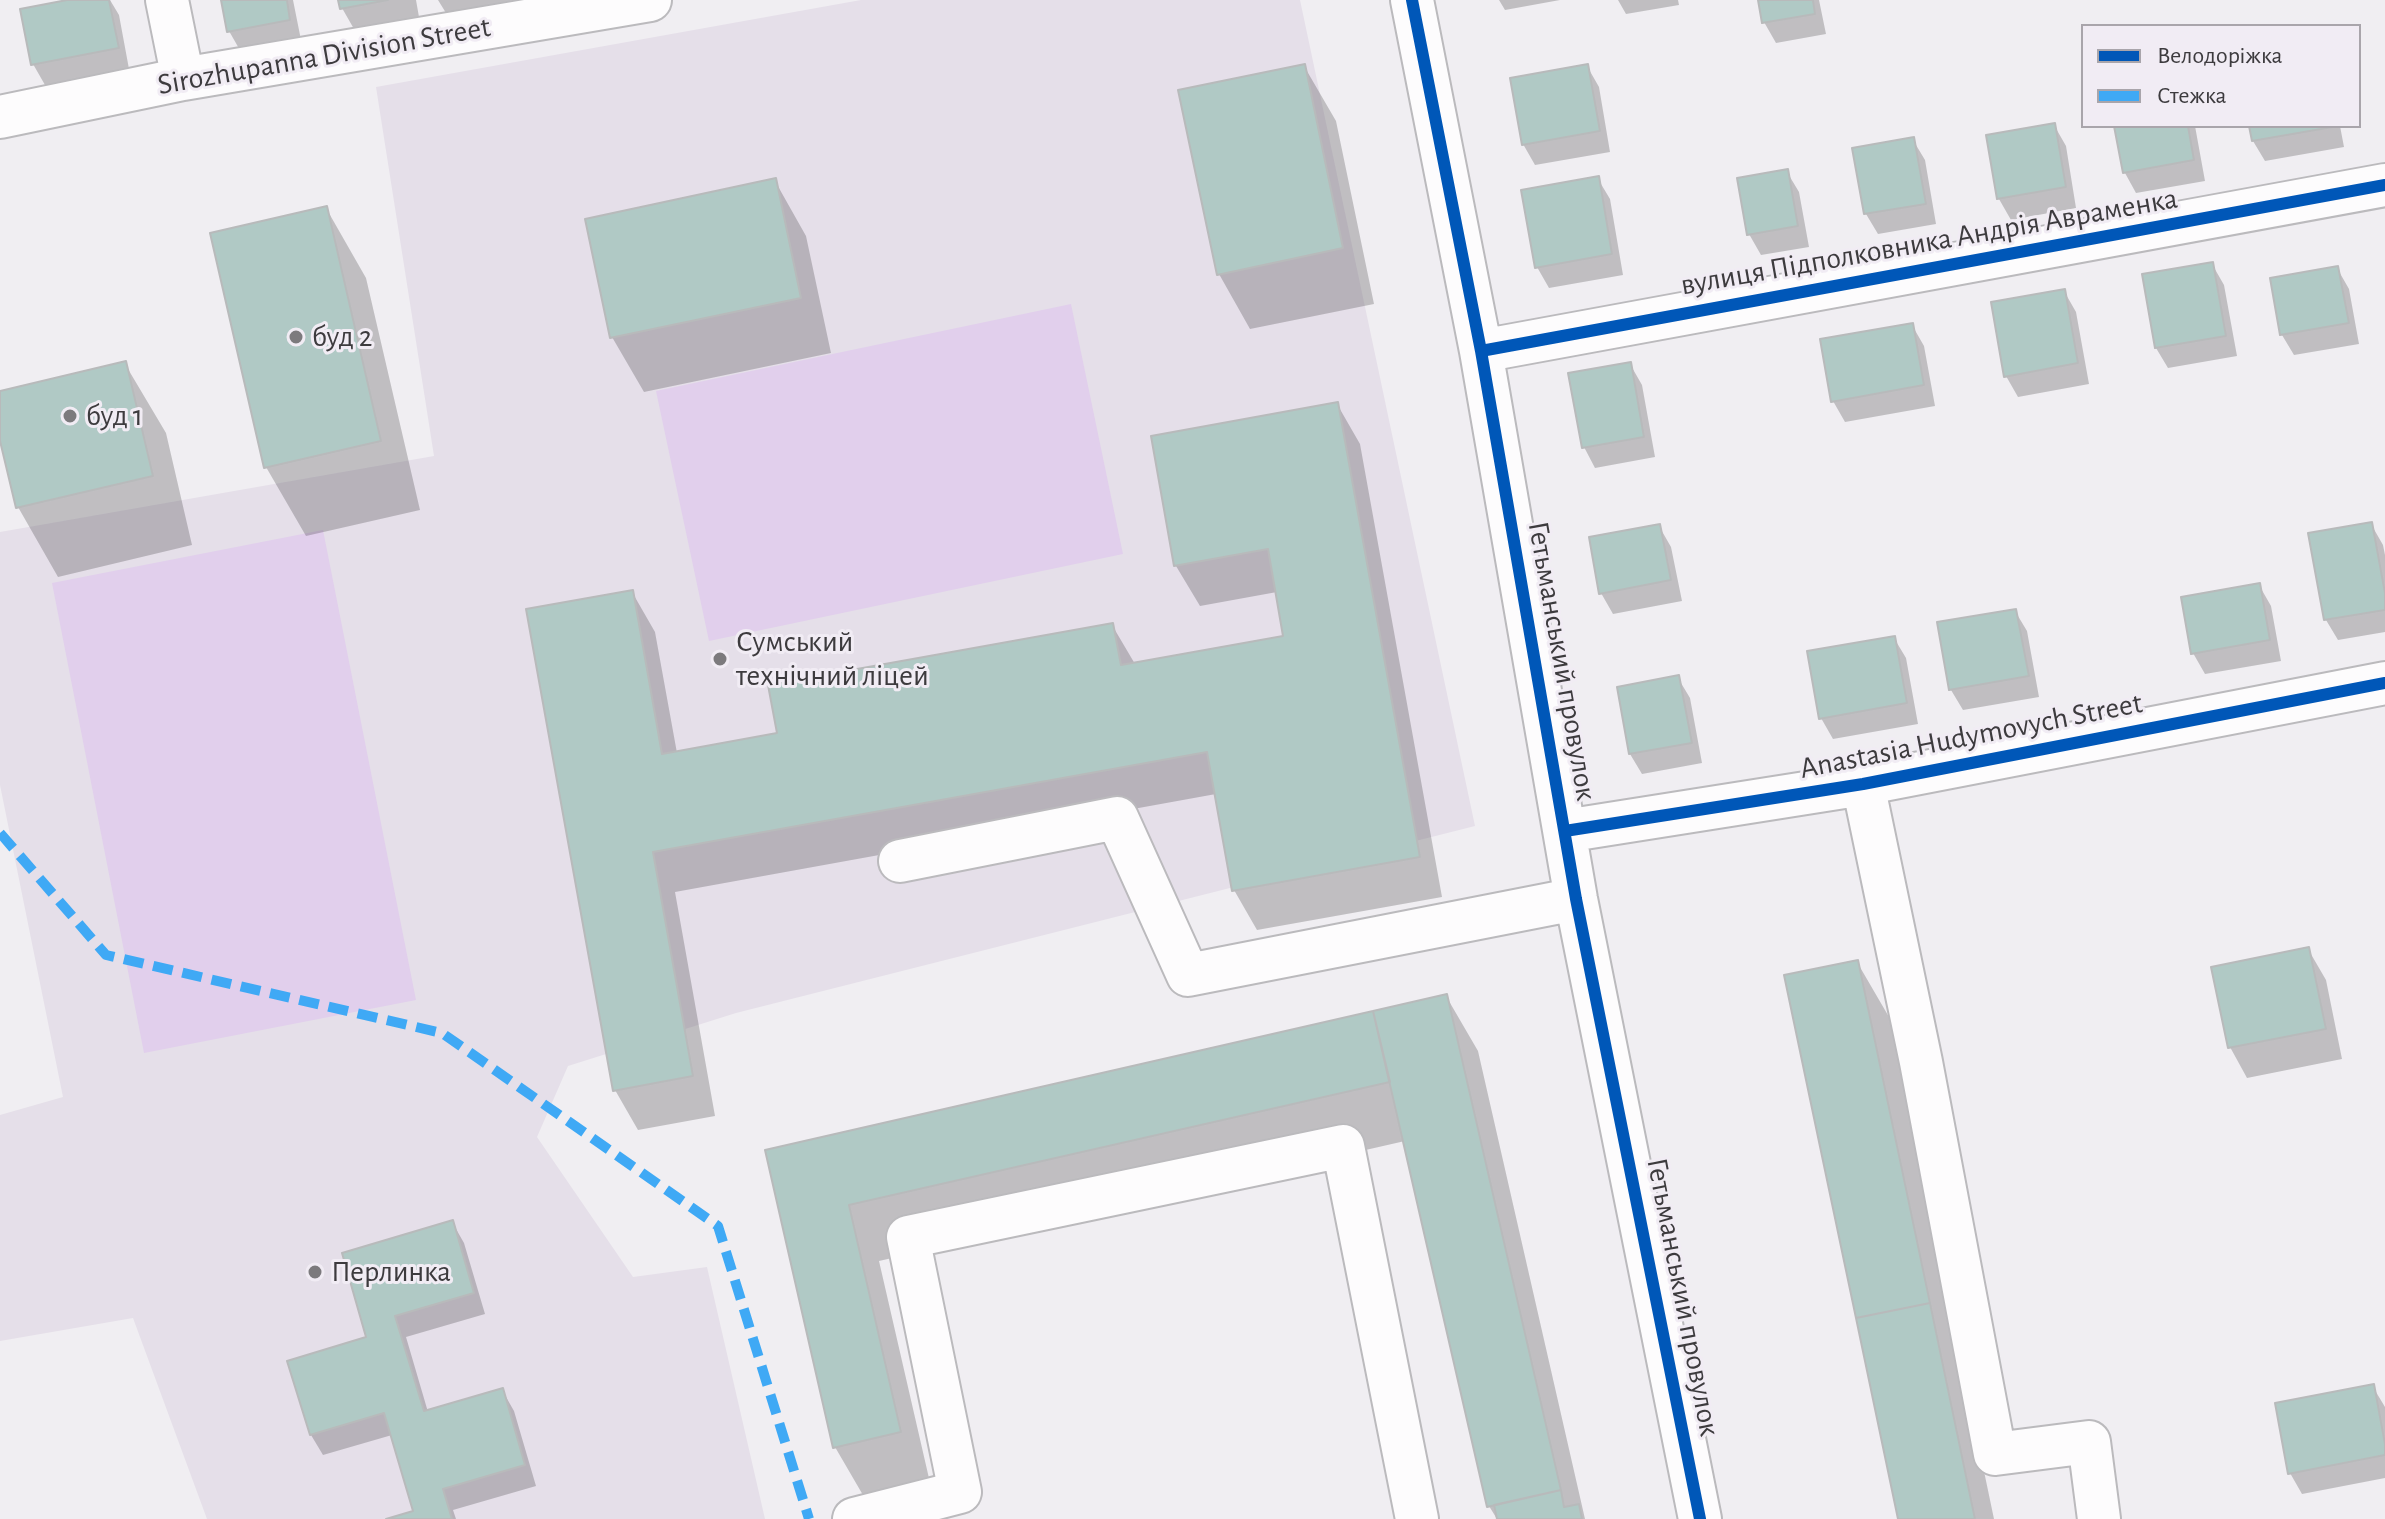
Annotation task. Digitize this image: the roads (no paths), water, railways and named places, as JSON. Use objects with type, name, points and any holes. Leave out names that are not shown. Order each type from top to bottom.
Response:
[{"type":"street","points":[[167,0],[183,79]]},
{"type":"street","name":"Sirozhupanna Division Street","points":[[0,117],[183,79],[650,0]]},
{"type":"street","name":"Гетьманський провулок","points":[[1412,0],[1481,351],[1576,899],[1700,1519]]},
{"type":"street","name":"вулиця Підполковника Андрія Авраменка","points":[[1481,351],[2385,185]]},
{"type":"street","name":"Anastasia Hudymovych Street","points":[[1565,831],[1863,784],[2385,683]]},
{"type":"street","points":[[1863,784],[1921,1062],[1995,1454],[2089,1442],[2099,1519]]},
{"type":"street","points":[[900,861],[1117,818],[1188,975],[1576,899]]},
{"type":"street","points":[[854,1519],[963,1506],[908,1237],[1343,1146],[1417,1519]]},
{"type":"place","name":"буд 2","points":[[296,337]]},
{"type":"place","name":"буд 1","points":[[70,416]]},
{"type":"place","name":"Сумський технічний ліцей","points":[[720,659]]},
{"type":"place","name":"Перлинка","points":[[315,1272]]}]
